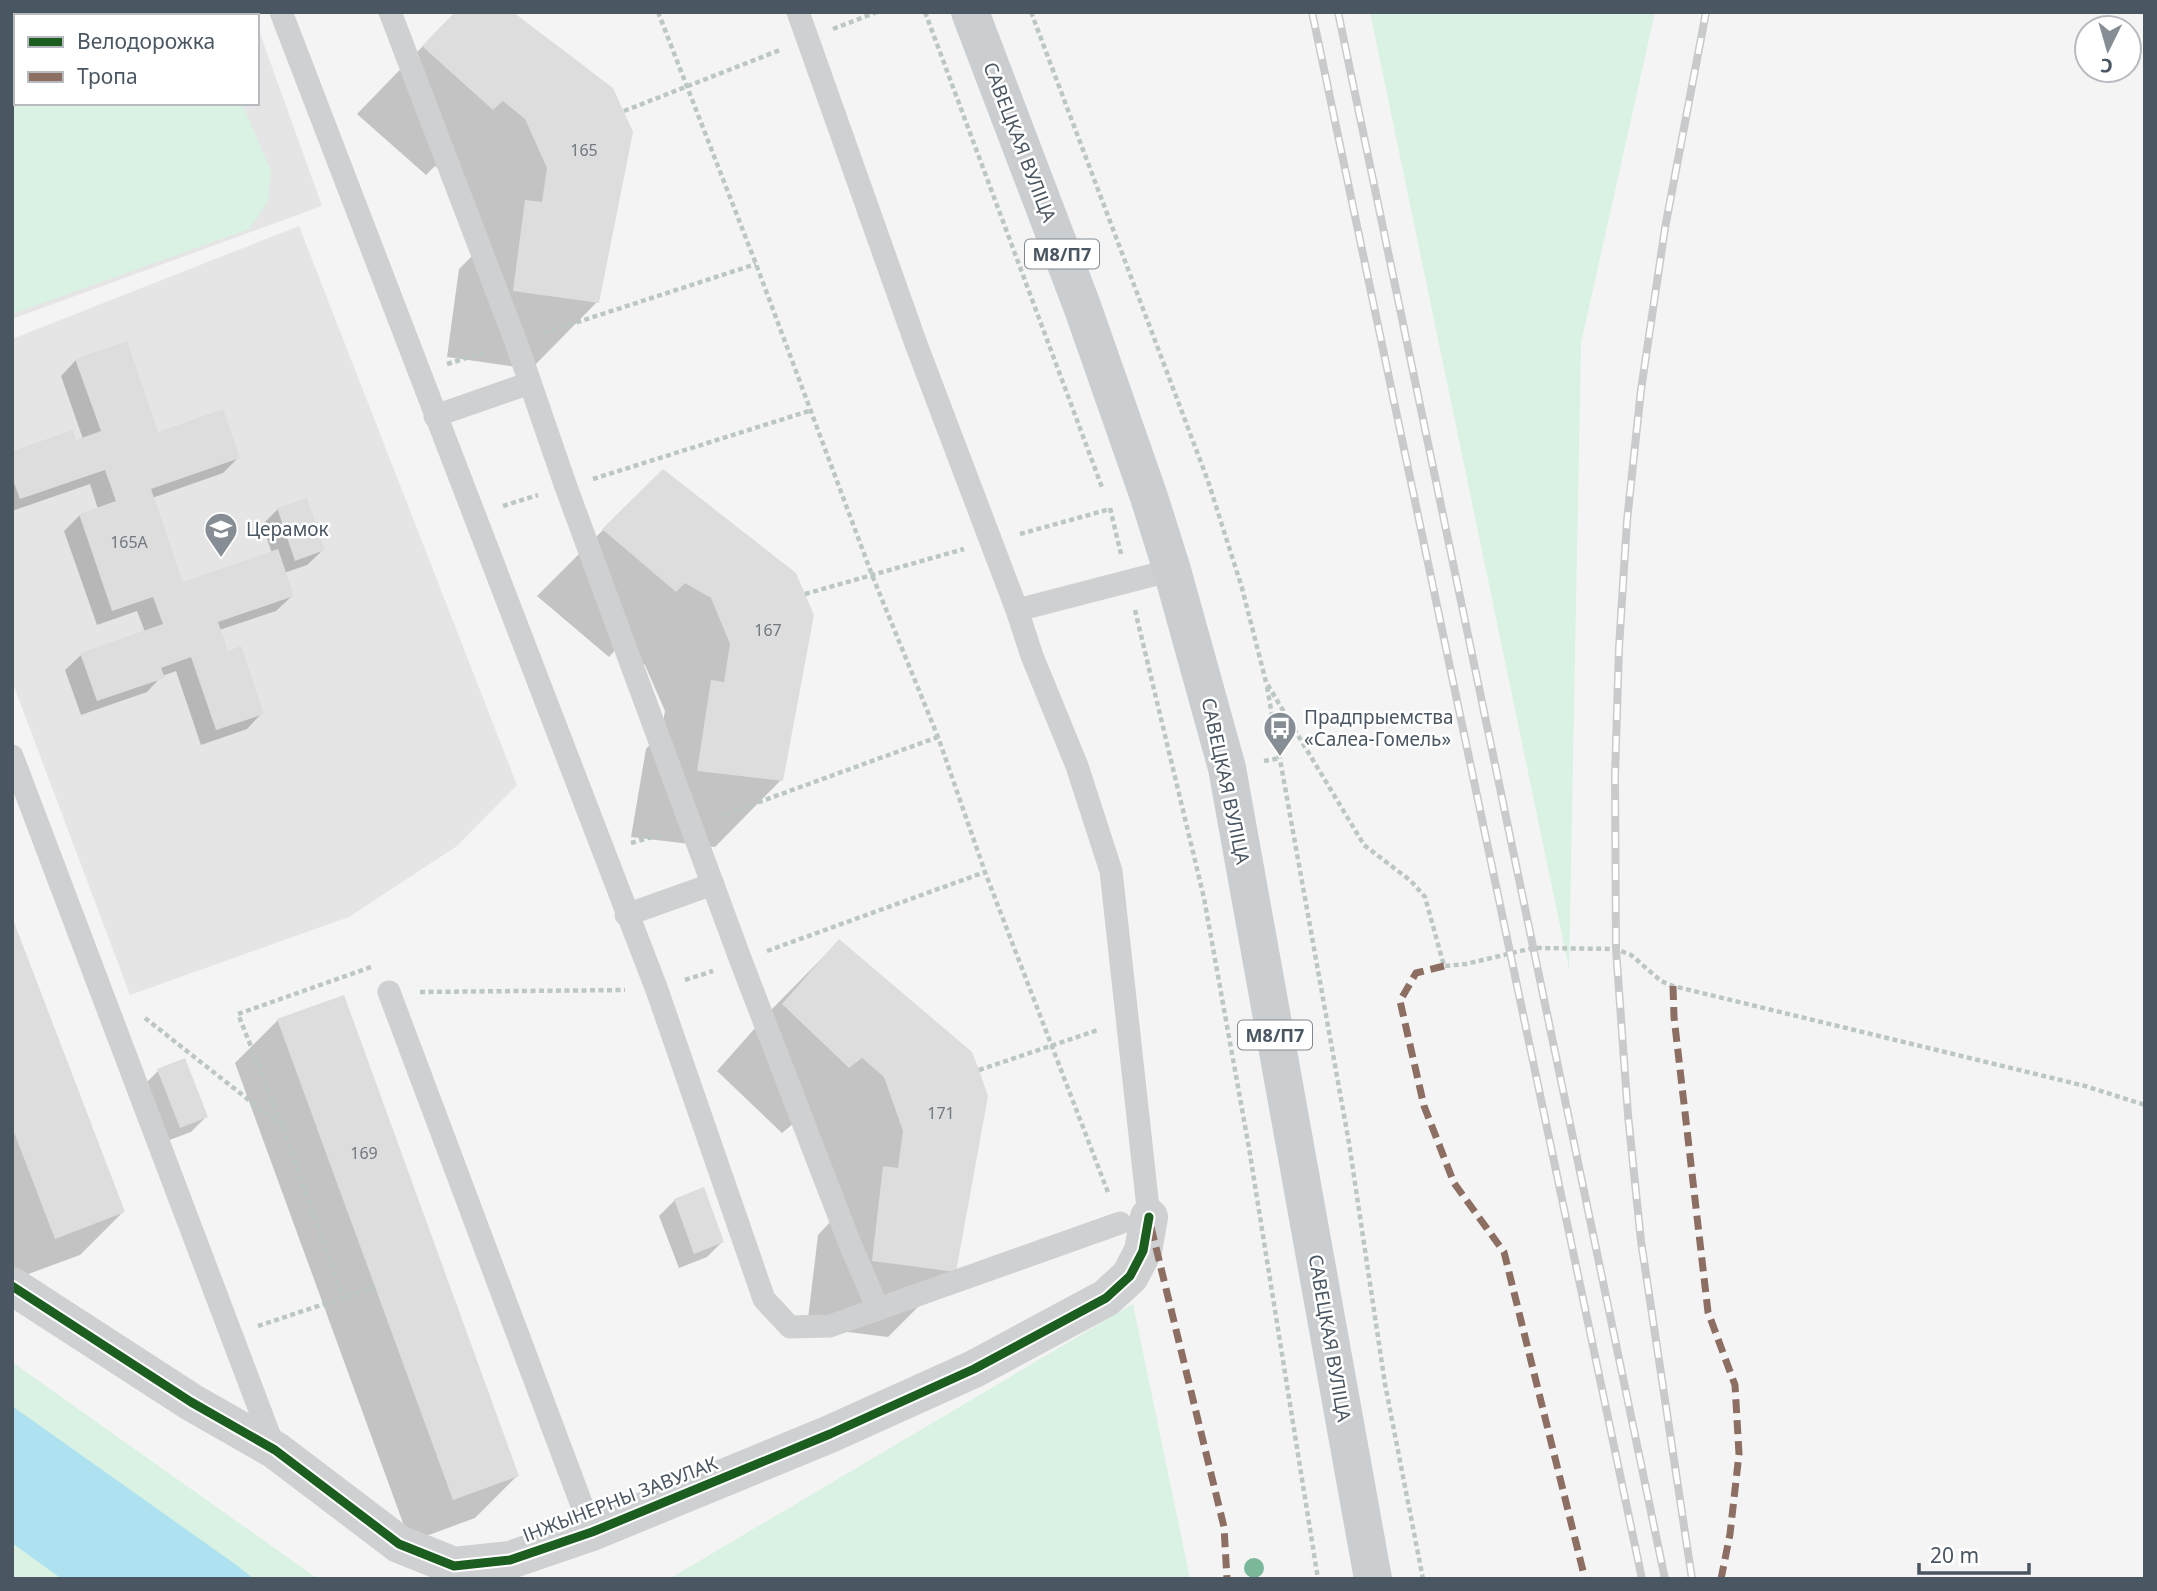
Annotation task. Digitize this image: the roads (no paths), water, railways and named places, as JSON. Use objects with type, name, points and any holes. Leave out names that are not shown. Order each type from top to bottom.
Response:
[{"type":"main road","name":"САВЕЦКАЯ ВУЛІЦА","points":[[970,12],[1082,306],[1172,570],[1227,768],[1373,1579]]},
{"type":"street","name":"ІНЖЫНЕРНЫ ЗАВУЛАК","points":[[12,1286],[191,1402],[275,1450],[398,1544],[454,1566],[510,1560],[592,1532],[830,1434],[974,1369],[1106,1298],[1130,1276],[1143,1251],[1134,1220]]},
{"type":"lane","points":[[281,12],[657,990],[764,1299],[790,1327],[830,1326],[1134,1220],[1135,1103],[1111,871],[1077,766],[1032,656],[916,344],[798,12]]},
{"type":"lane","points":[[390,12],[516,342],[566,487],[741,961],[845,1231],[878,1309]]},
{"type":"lane","points":[[435,416],[530,383]]},
{"type":"lane","points":[[1017,610],[1172,570]]},
{"type":"lane","points":[[12,756],[275,1450]]},
{"type":"lane","points":[[626,915],[713,884]]},
{"type":"lane","points":[[389,992],[592,1532]]},
{"type":"water","points":[[12,1406],[254,1579],[62,1579],[12,1543]]},
{"type":"railway","points":[[1312,12],[1642,1579]]},
{"type":"railway","points":[[1338,12],[1665,1579]]},
{"type":"railway","points":[[1692,1579],[1641,1241],[1628,1115],[1616,949],[1615,776],[1627,521],[1641,390],[1665,228],[1706,12]]},
{"type":"place","name":"Церамок","points":[[221,559]]},
{"type":"place","name":"Прадпрыемства «Салеа-Гомель»","points":[[1280,758]]}]
